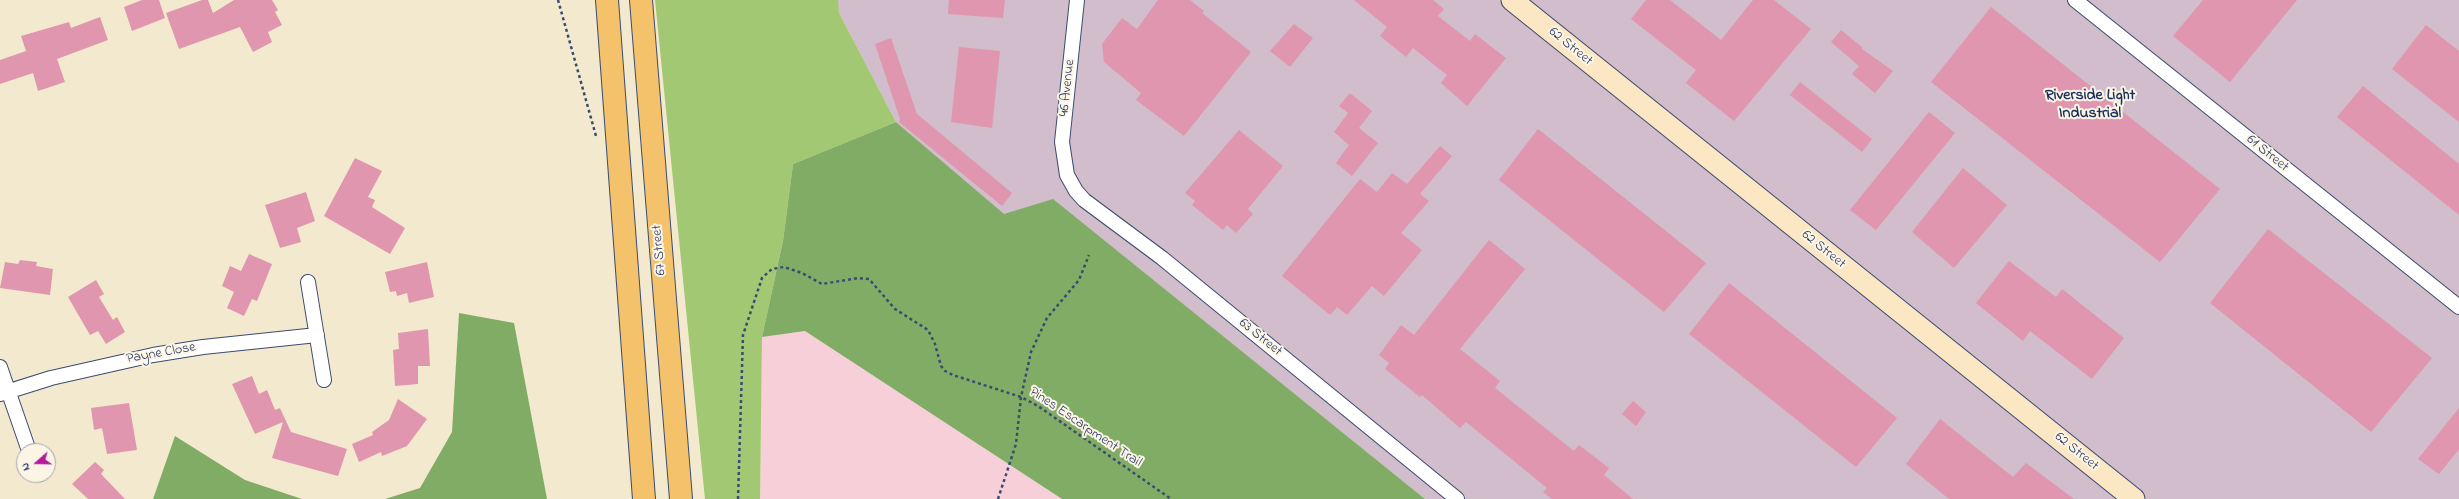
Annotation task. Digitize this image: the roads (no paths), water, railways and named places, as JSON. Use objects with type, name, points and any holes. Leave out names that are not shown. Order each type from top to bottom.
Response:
[{"type":"main road","points":[[607,0],[644,499]]},
{"type":"main road","name":"67 Street","points":[[640,0],[680,499]]},
{"type":"street","name":"46 Avenue","points":[[1067,175],[1062,142],[1077,0]]},
{"type":"street","name":"62 Street","points":[[1512,0],[2134,499]]},
{"type":"street","name":"61 Street","points":[[2084,3],[2459,308]]},
{"type":"street","name":"63 Street","points":[[1067,175],[1084,200],[1162,258],[1457,499]]},
{"type":"street","points":[[308,282],[324,380]]},
{"type":"street","name":"Payne Close","points":[[4,393],[71,373],[153,355],[203,347],[317,335]]},
{"type":"street","points":[[0,367],[4,393],[26,443]]},
{"type":"district","name":"Riverside Light Industrial","points":[[2090,105]]}]
